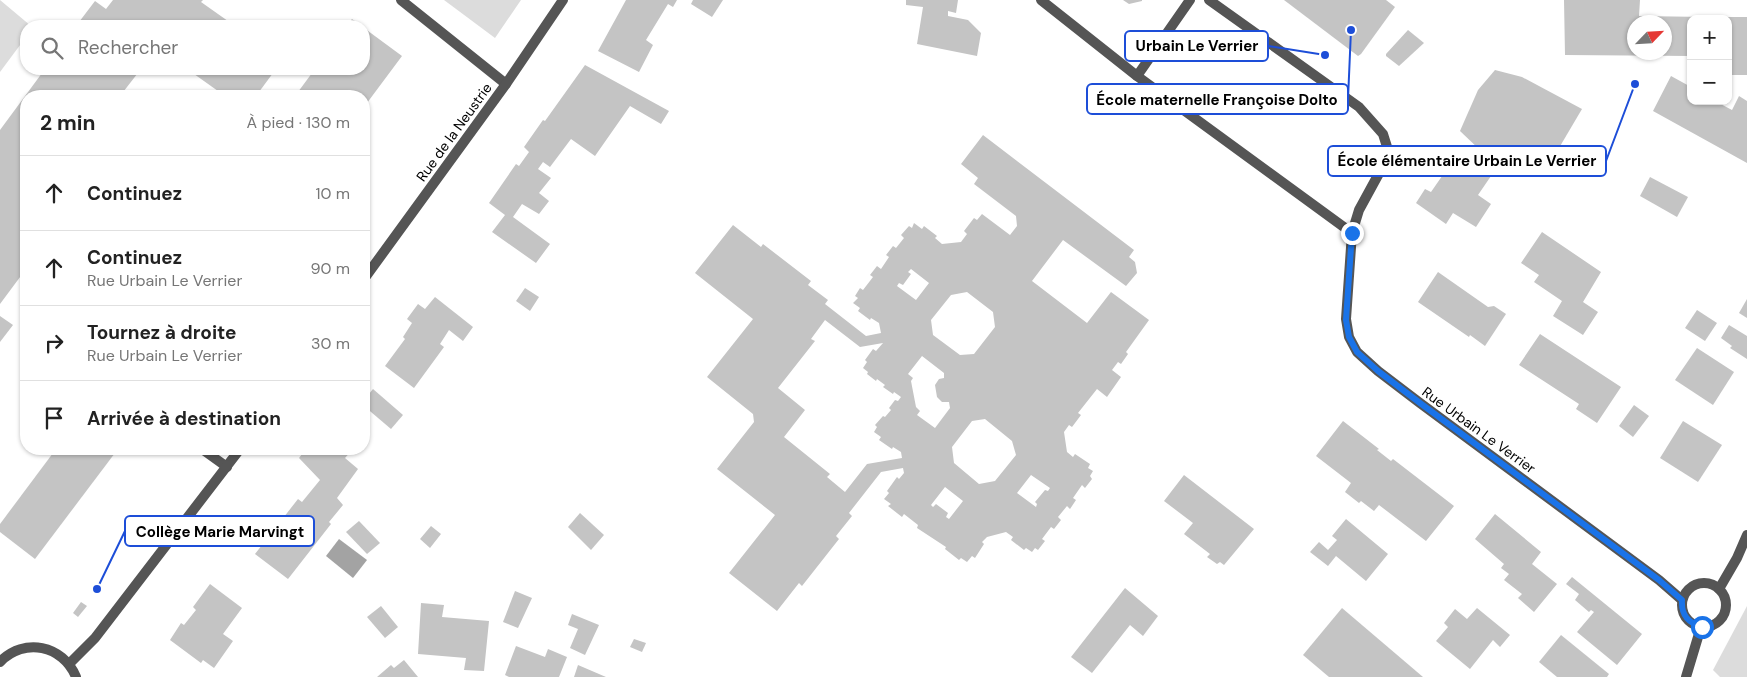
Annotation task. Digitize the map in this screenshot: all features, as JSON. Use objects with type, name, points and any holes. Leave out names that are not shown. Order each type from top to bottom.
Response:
[{"type":"street","points":[[401,0],[506,84]]},
{"type":"street","name":"Rue de la Neustrie","points":[[370,271],[506,84],[563,0]]},
{"type":"street","points":[[1041,0],[1137,76],[1352,233]]},
{"type":"street","points":[[1137,76],[1190,0]]},
{"type":"street","name":"Rue Urbain Le Verrier","points":[[1209,0],[1359,107],[1383,134],[1388,150],[1383,166],[1359,210],[1352,233],[1346,320],[1349,337],[1357,352],[1378,371],[1659,580],[1682,600]]},
{"type":"street","points":[[210,455],[227,467]]},
{"type":"street","points":[[69,664],[95,638],[236,455]]},
{"type":"street","points":[[1719,589],[1737,558],[1747,535]]},
{"type":"street","points":[[1704,583],[1719,589],[1726,602],[1722,617],[1716,623],[1702,627],[1688,620],[1684,614],[1682,600],[1690,587],[1704,583]]},
{"type":"street","points":[[1686,677],[1702,627]]},
{"type":"street","points":[[0,662],[16,650],[34,646],[52,651],[62,657],[69,664],[76,677]]},
{"type":"shaded area","points":[[0,0],[24,20],[20,20],[20,45],[0,72]]},
{"type":"shaded area","points":[[444,0],[521,0],[495,38]]},
{"type":"shaded area","points":[[339,539],[367,560],[353,578],[326,556]]},
{"type":"shaded area","points":[[1747,606],[1747,677],[1720,677],[1713,670]]},
{"type":"building","points":[[113,0],[203,0],[201,2],[226,20],[81,20],[95,1],[106,9]]},
{"type":"building","points":[[626,0],[677,0],[673,7],[668,4],[646,40],[653,45],[639,72],[598,51]]},
{"type":"building","points":[[693,0],[723,0],[712,17],[691,4]]},
{"type":"building","points":[[906,0],[958,0],[956,13],[948,11],[948,16],[968,20],[981,33],[977,56],[917,44],[923,7],[906,5]]},
{"type":"building","points":[[1123,0],[1142,0],[1142,1],[1129,4]]},
{"type":"building","points":[[1284,0],[1386,0],[1395,7],[1358,56]]},
{"type":"building","points":[[1564,0],[1640,0],[1639,15],[1627,15],[1627,55],[1565,55]]},
{"type":"building","points":[[1672,16],[1687,17],[1687,56],[1672,56]]},
{"type":"building","points":[[1732,17],[1747,17],[1747,75],[1732,75]]},
{"type":"building","points":[[1408,30],[1424,43],[1399,66],[1386,54]]},
{"type":"building","points":[[370,32],[402,56],[370,99],[370,90],[299,90],[311,75],[370,75]]},
{"type":"building","points":[[585,65],[669,111],[661,124],[630,106],[595,156],[571,139],[550,167],[543,162],[538,169],[551,178],[539,193],[549,201],[539,214],[522,204],[513,217],[550,244],[536,263],[492,232],[505,215],[489,203],[516,164],[519,166],[529,152],[524,147]]},
{"type":"building","points":[[1495,70],[1522,77],[1582,109],[1546,170],[1529,171],[1500,162],[1481,151],[1460,131],[1478,90]]},
{"type":"building","points":[[41,75],[136,75],[125,90],[30,90]]},
{"type":"building","points":[[195,75],[272,75],[260,90],[217,90]]},
{"type":"building","points":[[1671,76],[1687,85],[1687,105],[1723,105],[1732,110],[1739,96],[1747,101],[1747,163],[1653,111]]},
{"type":"building","points":[[20,103],[20,277],[0,304],[0,130]]},
{"type":"building","points":[[983,135],[1134,250],[1129,257],[1135,262],[1137,273],[1126,286],[1063,240],[1032,281],[1087,323],[1111,292],[1149,320],[1126,352],[1128,354],[1121,364],[1118,362],[1112,370],[1121,377],[1107,397],[1097,389],[1078,413],[1081,415],[1072,427],[1069,425],[1064,432],[1067,452],[1073,457],[1075,454],[1090,464],[1088,468],[1093,471],[1090,476],[1092,479],[1085,488],[1082,485],[1073,498],[1076,500],[1070,509],[1067,506],[1058,517],[1061,520],[1054,529],[1051,527],[1042,539],[1045,541],[1038,550],[1035,548],[1032,552],[1026,548],[1024,550],[1011,540],[1013,537],[1006,532],[987,537],[982,542],[984,544],[975,558],[972,556],[967,562],[961,558],[959,560],[945,549],[946,547],[917,528],[918,525],[904,514],[902,517],[888,506],[891,504],[884,499],[889,493],[887,491],[897,477],[899,479],[904,473],[903,468],[881,472],[849,513],[852,516],[836,536],[839,539],[802,586],[799,583],[777,611],[729,573],[775,515],[717,469],[754,422],[753,414],[707,377],[753,319],[695,273],[733,225],[761,247],[763,244],[811,281],[808,285],[828,300],[825,304],[866,336],[881,333],[879,323],[871,318],[870,320],[858,311],[860,308],[853,303],[858,298],[855,296],[860,288],[863,290],[873,277],[870,275],[877,266],[881,269],[889,257],[886,255],[893,246],[896,248],[904,238],[901,235],[909,226],[912,228],[914,223],[922,229],[924,226],[937,236],[935,238],[942,244],[961,242],[967,234],[964,231],[974,218],[977,220],[982,214],[1010,235],[1017,226],[1016,216],[974,184],[978,178],[961,164]],"holes":[[[911,269],[929,283],[916,300],[897,286],[899,283],[903,285],[911,274],[908,272]],[[967,292],[993,312],[995,327],[974,354],[960,355],[933,335],[931,320],[951,295]],[[825,320],[860,347],[883,343],[876,351],[873,349],[865,360],[867,362],[863,368],[876,381],[877,379],[885,385],[883,387],[901,397],[898,401],[895,400],[889,408],[891,410],[875,425],[877,427],[874,432],[881,437],[879,440],[892,449],[893,447],[901,452],[902,458],[867,464],[845,492],[827,477],[830,474],[784,437],[805,410],[778,388],[815,341],[811,339]],[[922,356],[944,373],[944,378],[939,379],[935,385],[937,397],[942,402],[949,402],[950,408],[935,428],[917,415],[920,411],[916,407],[911,381],[913,378],[908,374]],[[985,419],[1012,441],[1016,455],[995,481],[979,484],[954,463],[952,447],[972,421]],[[1031,475],[1050,488],[1048,491],[1045,490],[1035,502],[1037,504],[1036,507],[1017,493]],[[945,487],[963,501],[949,519],[946,517],[948,513],[936,504],[933,507],[931,505]]]},
{"type":"building","points":[[1456,156],[1491,176],[1478,195],[1491,204],[1476,227],[1453,213],[1446,224],[1416,203],[1425,189],[1431,192]]},
{"type":"building","points":[[1650,177],[1688,197],[1677,217],[1640,196]]},
{"type":"building","points":[[1542,232],[1601,272],[1583,302],[1598,312],[1583,335],[1553,316],[1562,301],[1534,282],[1539,275],[1521,263]]},
{"type":"building","points":[[1438,272],[1488,307],[1494,306],[1506,314],[1485,346],[1418,302]]},
{"type":"building","points":[[525,288],[539,297],[530,311],[516,301]]},
{"type":"building","points":[[435,297],[473,327],[463,341],[449,330],[440,344],[444,347],[414,388],[385,366],[405,339],[403,337],[412,323],[407,319],[418,304],[425,309]]},
{"type":"building","points":[[1747,299],[1747,318],[1739,313]]},
{"type":"building","points":[[1697,310],[1717,323],[1705,341],[1685,328]]},
{"type":"building","points":[[0,316],[13,325],[0,342]]},
{"type":"building","points":[[1729,325],[1747,336],[1747,359],[1730,348],[1732,346],[1721,338]]},
{"type":"building","points":[[1540,334],[1621,387],[1597,423],[1576,409],[1579,404],[1519,365]]},
{"type":"building","points":[[1697,348],[1734,372],[1713,405],[1675,380]]},
{"type":"building","points":[[373,389],[403,415],[391,429],[370,411],[370,393]]},
{"type":"building","points":[[1634,405],[1649,416],[1633,437],[1619,426]]},
{"type":"building","points":[[1343,421],[1379,449],[1377,450],[1391,461],[1393,459],[1454,506],[1426,541],[1379,505],[1374,511],[1361,501],[1359,503],[1345,492],[1351,483],[1316,456]]},
{"type":"building","points":[[1683,421],[1722,445],[1698,482],[1660,458]]},
{"type":"building","points":[[52,455],[113,455],[35,559],[0,532],[0,524]]},
{"type":"building","points":[[301,455],[348,455],[345,458],[358,469],[337,498],[343,505],[329,522],[331,524],[288,579],[255,554],[298,499],[302,502],[320,480],[299,458]]},
{"type":"building","points":[[1184,475],[1254,529],[1224,565],[1220,562],[1217,564],[1207,557],[1210,554],[1184,534],[1193,523],[1164,501]]},
{"type":"building","points":[[580,513],[604,535],[591,550],[568,527]]},
{"type":"building","points":[[1495,514],[1541,552],[1532,564],[1557,584],[1534,612],[1518,598],[1522,594],[1504,580],[1509,574],[1501,568],[1504,564],[1475,539]]},
{"type":"building","points":[[1346,519],[1388,554],[1366,581],[1336,556],[1328,566],[1310,552],[1319,542],[1328,550],[1337,540],[1332,536]]},
{"type":"building","points":[[359,521],[380,543],[367,554],[346,532]]},
{"type":"building","points":[[431,526],[441,534],[430,548],[420,539]]},
{"type":"building","points":[[1572,577],[1642,634],[1617,665],[1577,632],[1594,612],[1591,610],[1589,612],[1575,600],[1579,594],[1566,584]]},
{"type":"building","points":[[210,584],[242,608],[223,634],[233,641],[214,668],[203,660],[201,663],[170,640],[181,623],[184,625],[196,610],[193,607]]},
{"type":"building","points":[[1125,588],[1158,616],[1143,636],[1130,625],[1092,673],[1071,657]]},
{"type":"building","points":[[515,591],[532,598],[518,628],[503,622]]},
{"type":"building","points":[[81,602],[87,606],[78,617],[73,613]]},
{"type":"building","points":[[421,603],[444,605],[442,617],[489,621],[484,671],[464,670],[466,658],[418,654]]},
{"type":"building","points":[[381,606],[398,627],[385,638],[367,617]]},
{"type":"building","points":[[1342,608],[1423,677],[1329,677],[1303,655]]},
{"type":"building","points":[[1477,608],[1510,635],[1500,647],[1493,640],[1470,669],[1436,641],[1448,627],[1444,623],[1455,609],[1467,619]]},
{"type":"building","points":[[572,614],[599,625],[585,655],[570,648],[578,629],[568,625]]},
{"type":"building","points":[[1561,635],[1609,674],[1607,677],[1557,677],[1539,662]]},
{"type":"building","points":[[634,639],[646,643],[642,652],[630,647]]},
{"type":"building","points":[[516,646],[545,657],[548,649],[567,657],[559,677],[509,677],[505,675]]},
{"type":"building","points":[[404,660],[418,677],[377,677],[391,665],[394,668]]},
{"type":"building","points":[[578,665],[606,677],[574,677]]},
{"type":"place","name":"École maternelle Françoise Dolto","points":[[1351,30]]},
{"type":"place","name":"Urbain Le Verrier","points":[[1325,55]]},
{"type":"place","name":"École élémentaire Urbain Le Verrier","points":[[1635,84]]},
{"type":"place","name":"Collège Marie Marvingt","points":[[97,589]]},
{"type":"route","points":[[1352,233],[1346,320],[1349,337],[1357,352],[1378,371],[1420,403],[1659,580],[1682,600],[1684,614],[1688,620],[1702,627]]}]
